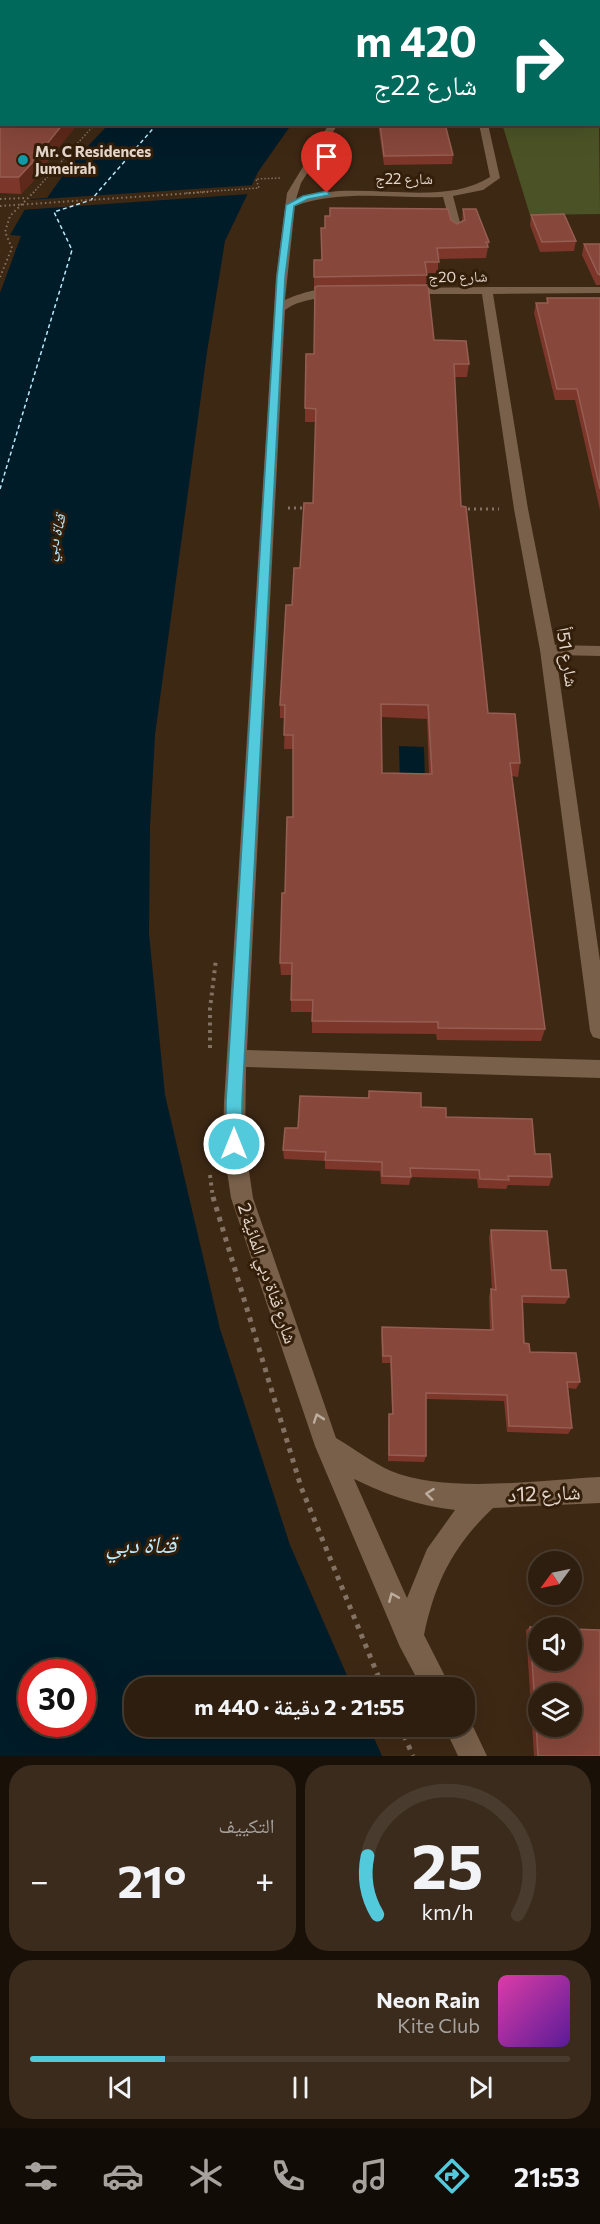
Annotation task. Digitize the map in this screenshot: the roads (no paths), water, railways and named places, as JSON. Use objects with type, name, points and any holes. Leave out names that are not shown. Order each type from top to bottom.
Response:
[{"type":"street","name":"شارع قناة دبي المائية 2","points":[[333,126],[294,180],[281,277],[234,1102],[234,1144],[242,1198],[327,1446],[410,1637],[431,1677]]},
{"type":"street","name":"شارع 22ج","points":[[290,205],[306,197],[327,193],[447,194],[479,189],[495,178],[483,126]]},
{"type":"street","name":"شارع 22ج","points":[[294,180],[309,189],[327,193]]},
{"type":"street","points":[[447,194],[457,230]]},
{"type":"street","points":[[281,277],[291,285],[317,293]]},
{"type":"street","name":"شارع 51أ","points":[[487,290],[521,509],[548,650],[600,1031]]},
{"type":"street","name":"شارع 20ج","points":[[396,292],[600,290]]},
{"type":"street","points":[[278,310],[298,298],[317,293],[351,292]]},
{"type":"street","points":[[548,650],[600,651]]},
{"type":"street","points":[[238,1058],[600,1069]]},
{"type":"street","name":"شارع 12د","points":[[327,1446],[355,1466],[376,1477],[420,1493],[455,1497],[600,1490]]},
{"type":"street","name":"شارع 12د","points":[[410,1637],[417,1600],[429,1568],[465,1515],[488,1495]]},
{"type":"street","points":[[464,1737],[473,1756]]},
{"type":"water","name":"قناة دبي","points":[[107,126],[290,126],[258,172],[225,241],[207,352],[155,735],[150,826],[149,934],[165,1095],[220,1329],[290,1545],[348,1677],[124,1677],[124,1737],[373,1737],[382,1756],[0,1756],[0,293],[21,236],[10,235],[31,199],[47,198],[71,164]]},
{"type":"water","points":[[399,746],[424,747],[425,782],[400,781]]},
{"type":"place","name":"Mr. C Residences Jumeirah","points":[[23,160]]}]
